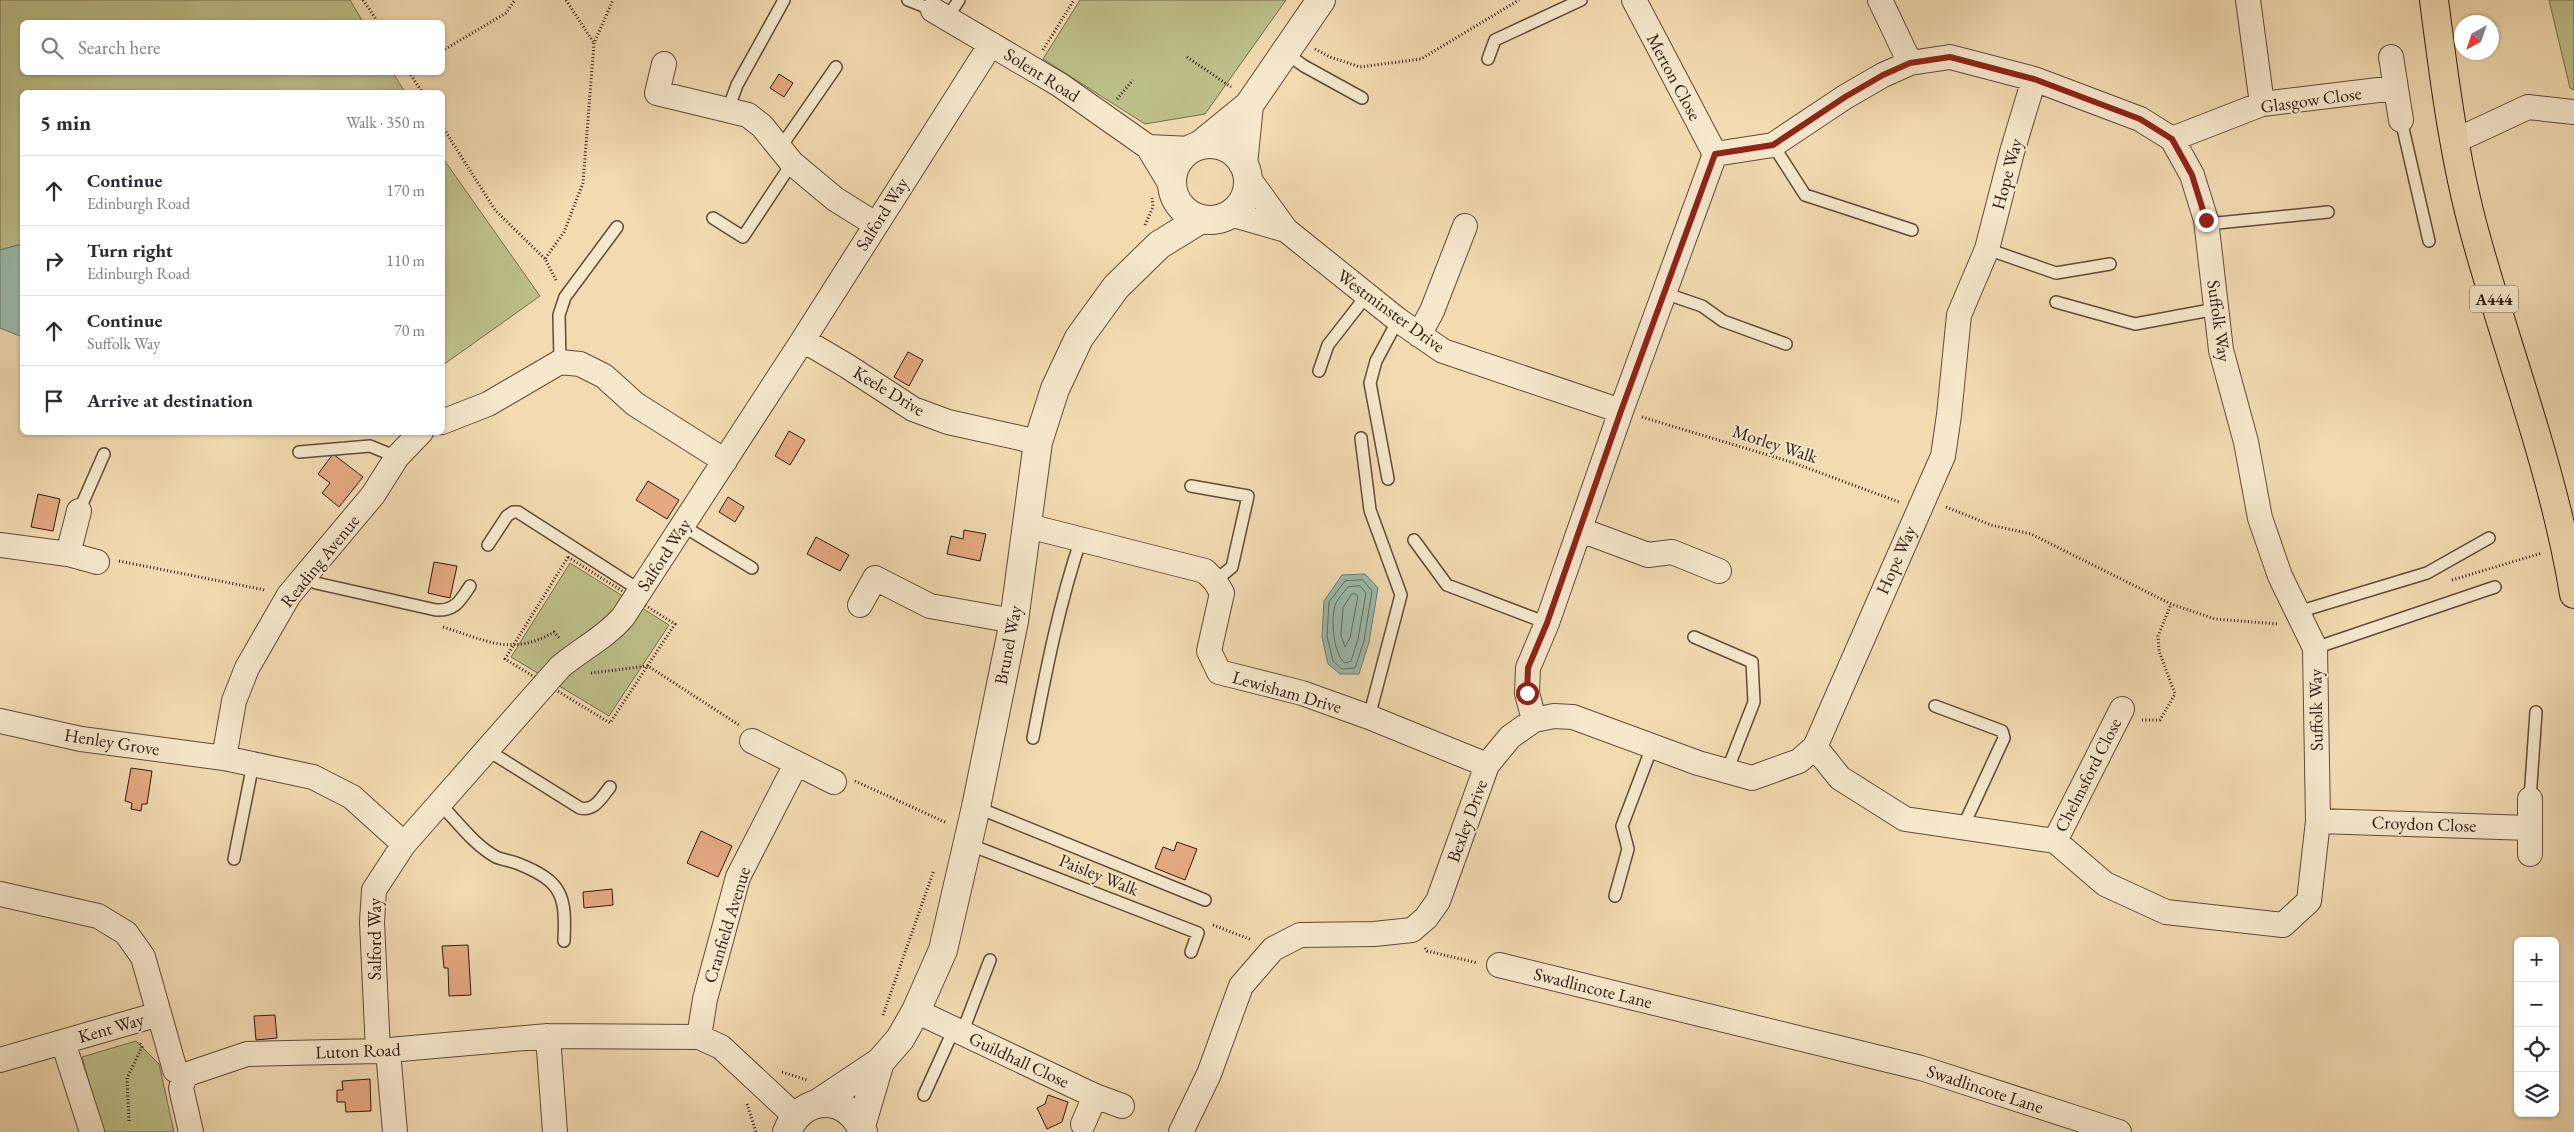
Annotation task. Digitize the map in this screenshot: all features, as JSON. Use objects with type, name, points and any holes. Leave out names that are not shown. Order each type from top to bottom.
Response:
[{"type":"highway","name":"A444","points":[[2434,0],[2455,141],[2475,233],[2548,479],[2573,586]]},
{"type":"street","points":[[1235,96],[1247,189],[1243,201],[1230,214],[1214,220],[1202,220],[1190,215],[1180,206],[1173,190],[1176,163],[1195,147],[1235,96],[1289,45],[1321,0]]},
{"type":"street","name":"Merton Close","points":[[1634,0],[1715,154]]},
{"type":"street","points":[[1880,0],[1910,63]]},
{"type":"street","points":[[2248,0],[2262,104]]},
{"type":"street","name":"Solent Road","points":[[946,9],[991,44],[1032,68],[1148,147],[1173,190]]},
{"type":"street","name":"Salford Way","points":[[395,1132],[383,1051],[372,922],[374,890],[404,844],[546,683],[575,655],[612,630],[638,595],[991,44]]},
{"type":"street","name":"Suffolk Way","points":[[1773,145],[1845,97],[1910,63],[1950,57],[2034,79],[2140,119],[2172,139],[2192,175],[2207,224],[2221,350],[2246,442],[2260,518],[2280,576],[2314,648],[2318,821],[2309,901],[2283,925],[2166,912],[2106,884],[2054,841]]},
{"type":"street","points":[[2391,57],[2402,120]]},
{"type":"street","points":[[664,64],[657,93],[727,112],[748,115],[762,126],[786,156],[835,199],[875,224]]},
{"type":"street","name":"Hope Way","points":[[1534,720],[1554,716],[1573,717],[1652,746],[1752,778],[1799,761],[1815,747],[1943,456],[1950,415],[1959,316],[1987,249],[2012,152],[2034,79]]},
{"type":"street","name":"Glasgow Close","points":[[2172,139],[2262,104],[2395,88]]},
{"type":"street","points":[[2455,141],[2528,107],[2574,112]]},
{"type":"street","points":[[1148,147],[1195,147],[1212,144],[1225,147],[1235,154],[1245,170]]},
{"type":"street","points":[[1534,720],[1527,693],[1528,668],[1547,623],[1621,411],[1715,154],[1773,145]]},
{"type":"street","name":"Westminster Drive","points":[[1245,170],[1286,230],[1419,336],[1443,351],[1621,411]]},
{"type":"street","name":"Brunel Way","points":[[1159,245],[1173,190]]},
{"type":"street","name":"Westminster Drive","points":[[1230,214],[1286,230]]},
{"type":"street","name":"Brunel Way","points":[[800,1117],[880,1062],[900,1038],[916,1011],[943,950],[968,844],[1014,622],[1038,442],[1055,389],[1079,338],[1116,287],[1159,245],[1202,220]]},
{"type":"street","points":[[1419,336],[1432,310],[1465,226]]},
{"type":"street","name":"Keele Drive","points":[[803,340],[913,409],[948,422],[1038,442]]},
{"type":"street","points":[[445,421],[488,404],[560,362],[580,364],[604,376],[635,404],[725,461]]},
{"type":"street","name":"Reading Avenue","points":[[224,758],[234,702],[247,668],[289,595],[373,495],[397,457],[418,435]]},
{"type":"street","points":[[68,554],[79,511]]},
{"type":"street","points":[[1028,526],[1205,571],[1215,581]]},
{"type":"street","points":[[1580,530],[1648,555],[1672,552],[1719,571]]},
{"type":"street","points":[[0,544],[68,554],[97,562]]},
{"type":"street","points":[[860,605],[875,578],[930,606],[1014,622]]},
{"type":"street","name":"Lewisham Drive","points":[[1215,581],[1222,593],[1208,651],[1220,672],[1302,693],[1369,717],[1487,766]]},
{"type":"street","name":"Chelmsford Close","points":[[2054,841],[2119,715]]},
{"type":"street","name":"Bexley Drive","points":[[1412,930],[1426,918],[1438,901],[1487,766],[1510,736],[1534,720]]},
{"type":"street","name":"Henley Grove","points":[[0,721],[81,739],[224,758],[313,777],[352,796],[404,844]]},
{"type":"street","points":[[752,741],[834,782]]},
{"type":"street","points":[[1815,747],[1840,778],[1905,819],[1962,829],[2054,841]]},
{"type":"street","name":"Cranfield Avenue","points":[[699,1037],[705,999],[738,877],[796,764]]},
{"type":"street","points":[[2530,799],[2530,854]]},
{"type":"street","name":"Croydon Close","points":[[2318,821],[2530,828]]},
{"type":"street","points":[[0,894],[98,916],[126,933],[143,956],[176,1070],[185,1075],[181,1088],[191,1132]]},
{"type":"street","points":[[1181,1132],[1209,1074],[1241,986],[1273,949],[1300,935],[1374,934],[1412,930]]},
{"type":"street","name":"Swadlincote Lane","points":[[1499,965],[1921,1068],[2119,1132]]},
{"type":"street","name":"Guildhall Close","points":[[916,1011],[1095,1096],[1122,1106]]},
{"type":"street","name":"Kent Way","points":[[0,1060],[159,1014]]},
{"type":"street","points":[[548,1036],[555,1132]]},
{"type":"street","name":"Luton Road","points":[[185,1075],[247,1054],[383,1051],[548,1036],[699,1037],[721,1047],[800,1117]]},
{"type":"street","name":"Kent Way","points":[[64,1042],[92,1132]]},
{"type":"street","name":"Brunel Way","points":[[862,1129],[880,1062]]},
{"type":"street","points":[[1080,1128],[1095,1096]]},
{"type":"street","points":[[800,1117],[840,1106],[852,1113],[862,1129]]},
{"type":"lane","points":[[727,112],[737,85],[784,0]]},
{"type":"lane","points":[[908,0],[946,9]]},
{"type":"lane","points":[[1488,59],[1495,40],[1581,0]]},
{"type":"lane","points":[[1289,45],[1304,66],[1362,98]]},
{"type":"lane","points":[[713,218],[743,237],[836,67]]},
{"type":"lane","points":[[2402,120],[2429,241]]},
{"type":"lane","points":[[1773,145],[1805,194],[1912,230]]},
{"type":"lane","points":[[2207,224],[2328,212]]},
{"type":"lane","points":[[560,362],[559,315],[565,297],[617,227]]},
{"type":"lane","points":[[1987,249],[2056,274],[2110,264]]},
{"type":"lane","points":[[1319,371],[1328,346],[1367,294]]},
{"type":"lane","points":[[1664,294],[1702,306],[1723,321],[1786,344]]},
{"type":"lane","points":[[2056,302],[2135,324],[2216,309]]},
{"type":"lane","points":[[1388,479],[1370,382],[1376,361],[1398,320]]},
{"type":"lane","points":[[1361,438],[1370,510],[1401,595],[1369,717]]},
{"type":"lane","points":[[299,452],[370,446],[397,457]]},
{"type":"lane","points":[[79,511],[104,454]]},
{"type":"lane","points":[[1191,486],[1248,496],[1232,567],[1215,581]]},
{"type":"lane","points":[[488,545],[507,516],[513,512],[518,512],[638,595]]},
{"type":"lane","points":[[683,526],[752,568]]},
{"type":"lane","points":[[2301,618],[2427,573],[2489,538]]},
{"type":"lane","points":[[1033,738],[1049,653],[1067,581],[1081,540]]},
{"type":"lane","points":[[1414,540],[1447,585],[1547,623]]},
{"type":"lane","points":[[304,575],[316,583],[445,611],[457,606],[470,586]]},
{"type":"lane","points":[[2314,648],[2495,587]]},
{"type":"lane","points":[[1694,637],[1752,662],[1754,702],[1727,771]]},
{"type":"lane","points":[[1935,706],[2002,731],[2004,738],[1962,829]]},
{"type":"lane","points":[[2530,799],[2536,712]]},
{"type":"lane","points":[[1615,896],[1628,849],[1622,826],[1652,746]]},
{"type":"lane","points":[[487,750],[580,808],[588,810],[593,807],[610,787]]},
{"type":"lane","points":[[234,859],[253,764]]},
{"type":"lane","points":[[440,804],[490,853],[498,858],[544,874],[557,890],[565,908],[564,941]]},
{"type":"lane","points":[[976,807],[1205,900]]},
{"type":"lane","name":"Paisley Walk","points":[[968,844],[988,850],[1198,933],[1191,952]]},
{"type":"lane","points":[[924,1095],[958,1031],[990,960]]},
{"type":"path","points":[[363,0],[377,20]]},
{"type":"path","points":[[445,49],[506,13],[516,0]]},
{"type":"path","points":[[566,0],[594,43]]},
{"type":"path","points":[[545,259],[564,232],[583,183],[594,43],[613,0]]},
{"type":"path","points":[[1032,68],[1074,0]]},
{"type":"path","points":[[1289,45],[1360,66],[1421,59],[1519,0]]},
{"type":"path","points":[[1186,57],[1235,96]]},
{"type":"path","points":[[412,75],[421,90]]},
{"type":"path","points":[[1235,96],[1236,79]]},
{"type":"path","points":[[445,131],[495,210],[545,259],[565,297]]},
{"type":"path","name":"Morley Walk","points":[[1621,411],[1791,462],[1921,504],[1991,525],[2031,534],[2171,604],[2215,619],[2251,623],[2301,618]]},
{"type":"path","points":[[2443,583],[2564,547]]},
{"type":"path","points":[[568,557],[638,595],[675,624],[610,723],[505,659],[510,646],[568,557]]},
{"type":"path","points":[[97,562],[105,558],[289,595]]},
{"type":"path","points":[[2119,715],[2160,720],[2174,694],[2159,651],[2158,636],[2171,604]]},
{"type":"path","points":[[510,646],[535,643],[554,632],[590,673],[648,666],[738,724],[752,741]]},
{"type":"path","points":[[834,782],[852,780],[950,824]]},
{"type":"path","points":[[1412,930],[1427,951],[1470,962],[1499,965]]},
{"type":"path","points":[[129,1121],[127,1078],[142,1047],[132,1022]]},
{"type":"green space","points":[[0,0],[350,0],[362,20],[20,20],[20,75],[394,75],[404,90],[20,90],[20,245],[0,250]]},
{"type":"green space","points":[[1080,0],[1286,0],[1205,114],[1145,124],[1043,59]]},
{"type":"green space","points":[[2549,0],[2574,0],[2574,90],[2570,88]]},
{"type":"green space","points":[[445,161],[540,296],[445,364]]},
{"type":"green space","points":[[570,563],[669,625],[609,716],[511,657]]},
{"type":"green space","points":[[136,1041],[159,1064],[174,1132],[103,1132],[82,1057]]},
{"type":"water","points":[[20,245],[20,336],[0,328],[0,250]]},
{"type":"water","points":[[1365,574],[1378,588],[1369,642],[1359,674],[1340,674],[1328,664],[1322,637],[1324,601],[1342,575]]},
{"type":"building","points":[[779,74],[793,83],[784,97],[770,88]]},
{"type":"building","points":[[908,352],[923,360],[909,386],[894,377]]},
{"type":"building","points":[[789,431],[805,440],[790,465],[775,456]]},
{"type":"building","points":[[333,454],[363,477],[339,507],[322,493],[330,483],[318,474]]},
{"type":"building","points":[[648,481],[679,500],[667,519],[636,500]]},
{"type":"building","points":[[38,494],[60,499],[53,531],[31,527]]},
{"type":"building","points":[[728,497],[744,507],[735,522],[719,512]]},
{"type":"building","points":[[964,530],[986,534],[980,561],[947,554],[951,536],[963,539]]},
{"type":"building","points":[[816,537],[849,555],[840,571],[807,554]]},
{"type":"building","points":[[434,562],[457,566],[450,598],[428,593]]},
{"type":"building","points":[[131,768],[152,771],[147,804],[142,804],[141,811],[131,809],[132,803],[125,801]]},
{"type":"building","points":[[701,831],[732,846],[718,877],[687,863]]},
{"type":"building","points":[[1177,842],[1197,849],[1185,880],[1155,868],[1163,847],[1174,851]]},
{"type":"building","points":[[612,889],[613,905],[584,908],[583,892]]},
{"type":"building","points":[[468,945],[471,995],[449,996],[448,968],[444,968],[442,946]]},
{"type":"building","points":[[275,1015],[277,1038],[256,1040],[254,1016]]},
{"type":"building","points":[[370,1079],[371,1111],[346,1112],[345,1102],[337,1102],[337,1090],[343,1090],[342,1081]]},
{"type":"building","points":[[1048,1095],[1068,1102],[1062,1122],[1047,1129],[1037,1108],[1045,1104]]},
{"type":"route","points":[[1527,693],[1528,668],[1547,623],[1621,411],[1715,154],[1773,145],[1845,97],[1883,75],[1910,63],[1950,57],[2034,79],[2140,119],[2172,139],[2192,175],[2206,220]]}]
